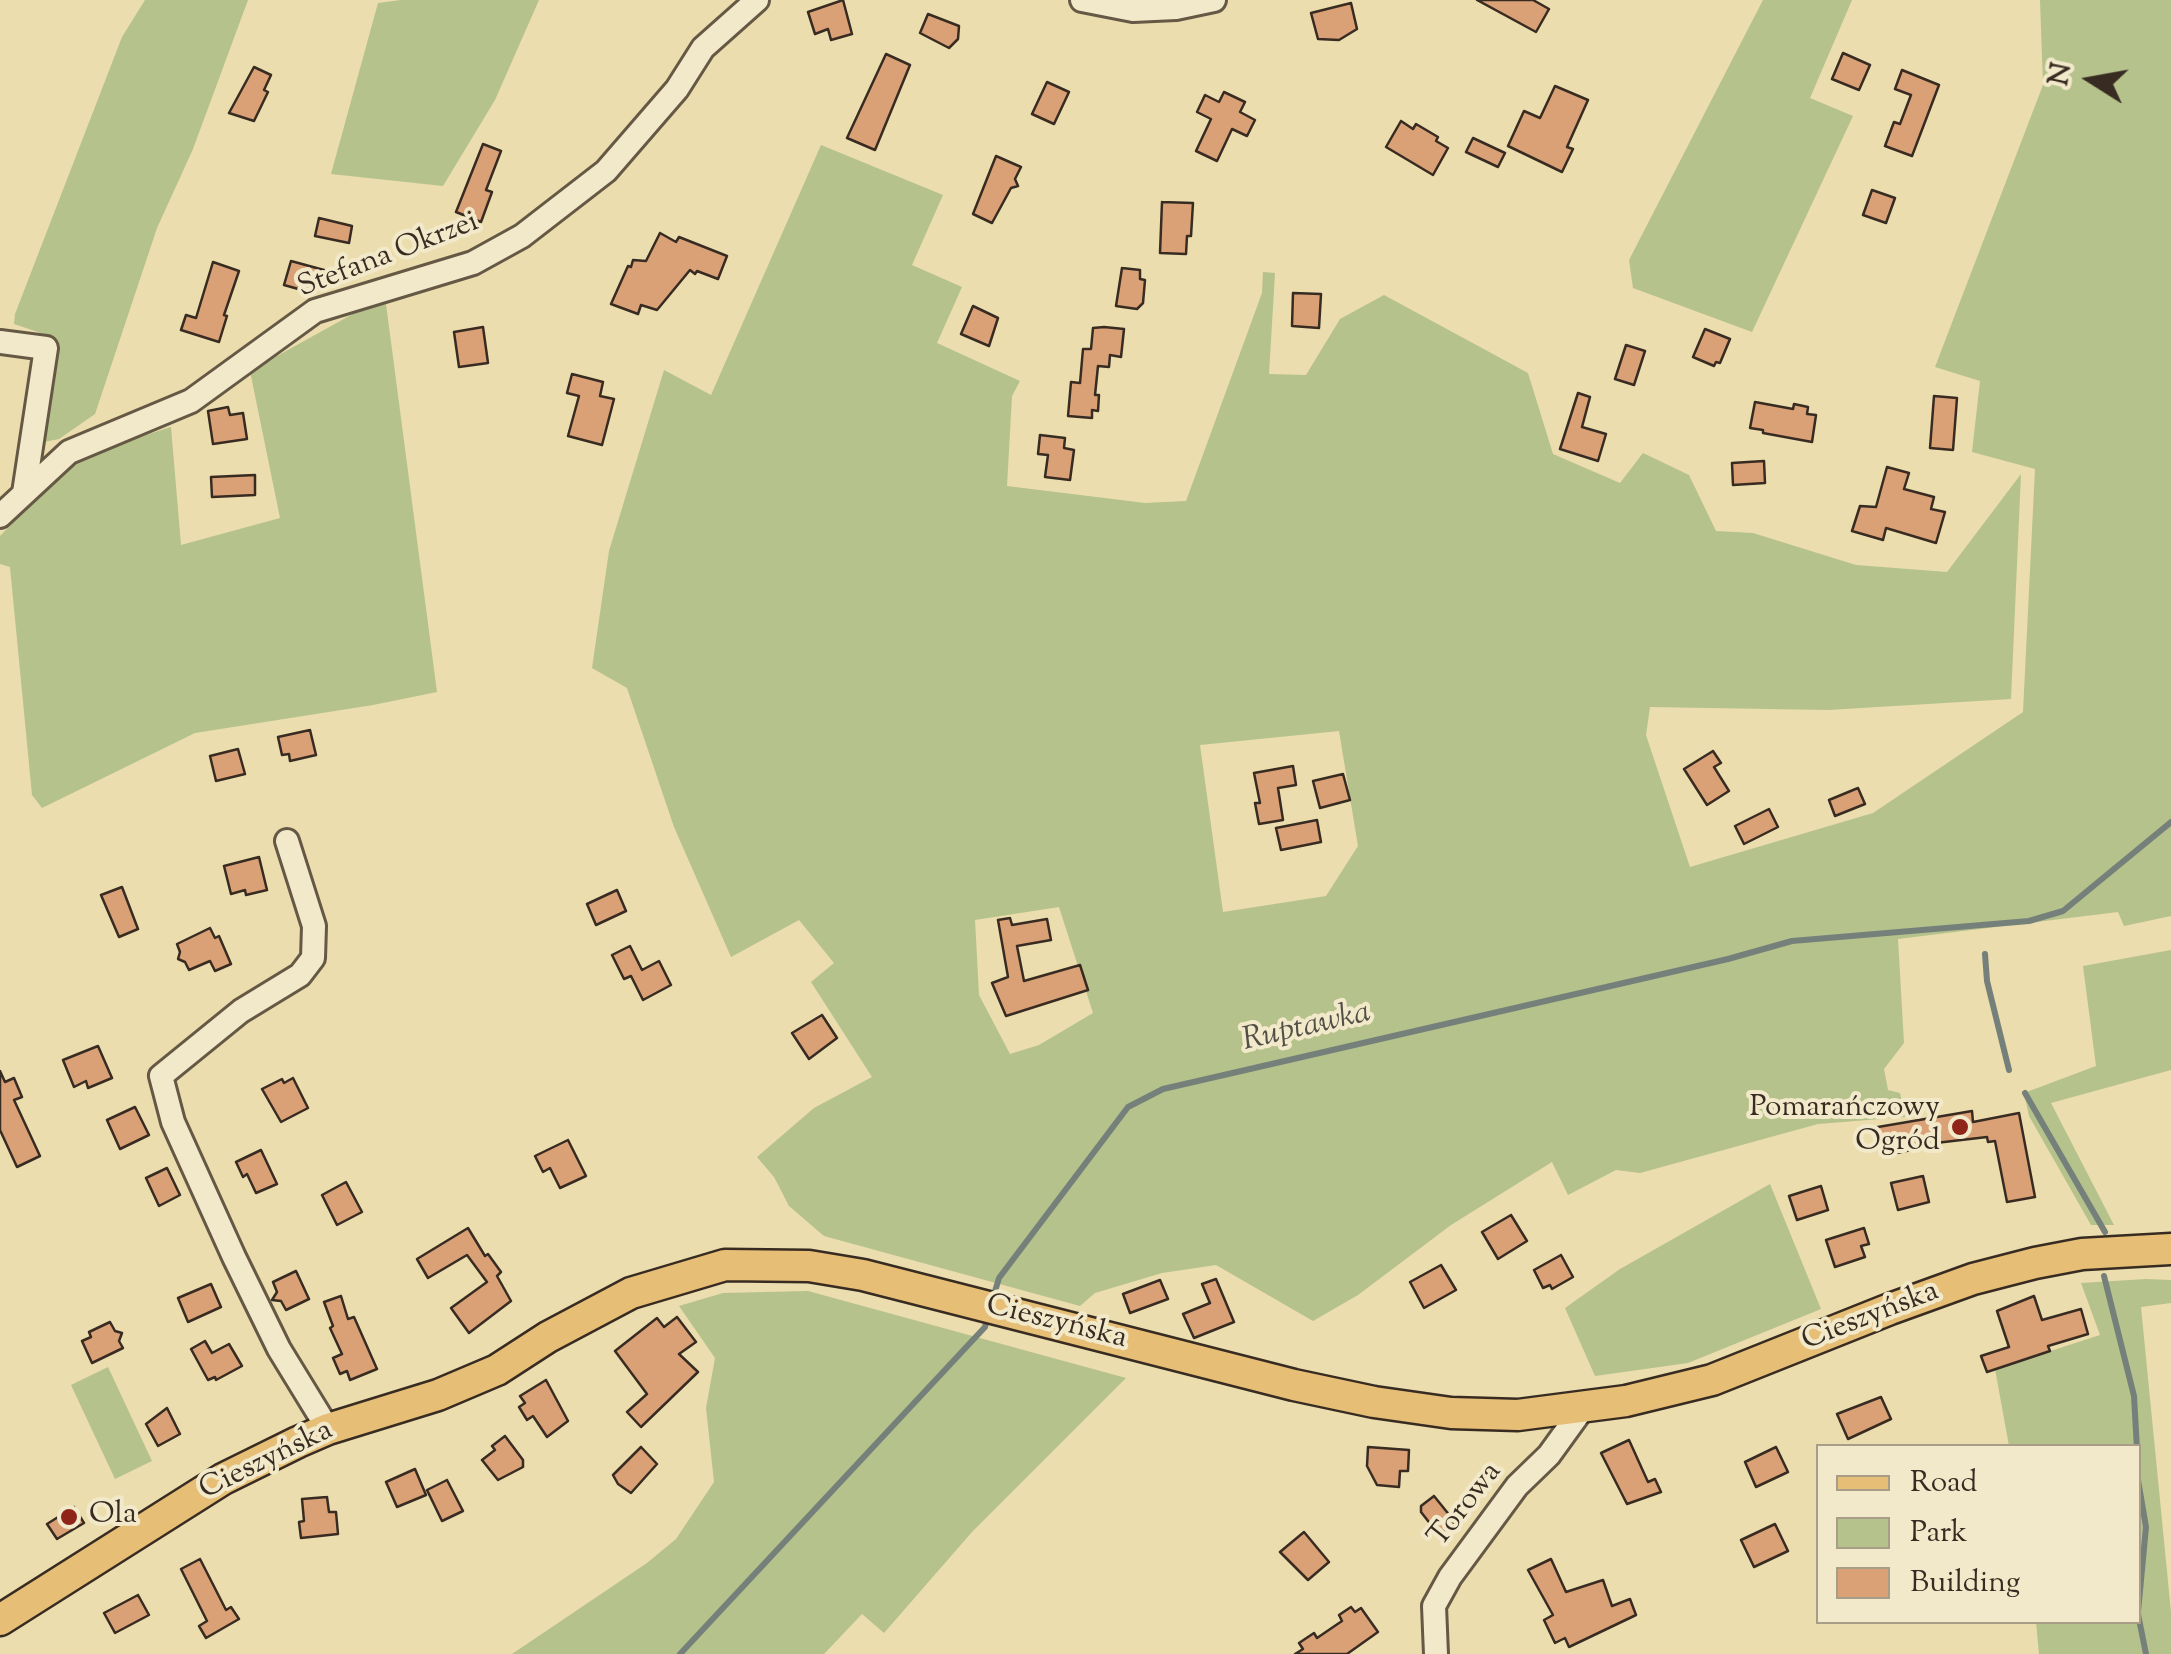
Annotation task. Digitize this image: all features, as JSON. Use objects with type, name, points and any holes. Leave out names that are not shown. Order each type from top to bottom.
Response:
[{"type":"main road","name":"Cieszyńska","points":[[0,1620],[224,1479],[328,1429],[438,1395],[497,1370],[548,1337],[631,1293],[725,1265],[771,1264],[833,1270],[1374,1402],[1468,1413],[1518,1414],[1583,1408],[1662,1394],[1712,1380],[1890,1309],[1988,1275],[2082,1254],[2171,1249]]},
{"type":"street","name":"Stefana Okrzei","points":[[0,516],[69,452],[191,400],[316,311],[472,263],[522,236],[606,171],[654,119],[703,48],[757,0]]},
{"type":"street","points":[[1082,0],[1133,10],[1176,8],[1214,0]]},
{"type":"street","points":[[0,342],[46,348],[24,492]]},
{"type":"street","points":[[287,841],[314,926],[313,958],[300,975],[241,1012],[161,1076],[173,1122],[234,1257],[279,1350],[328,1429]]},
{"type":"street","name":"Torowa","points":[[1436,1654],[1434,1606],[1450,1577],[1583,1408]]},
{"type":"green space","points":[[145,0],[248,0],[193,149],[157,228],[95,414],[59,439],[44,442],[56,338],[14,324],[15,314],[122,37]]},
{"type":"green space","points":[[539,0],[495,100],[443,186],[331,174],[378,3]]},
{"type":"green space","points":[[1763,0],[1852,0],[1810,98],[1853,116],[1752,332],[1633,288],[1629,260]]},
{"type":"green space","points":[[2040,0],[2171,0],[2171,916],[2124,926],[2118,912],[1898,939],[1904,1043],[1884,1069],[1888,1090],[1900,1093],[1905,1117],[1818,1124],[1640,1173],[1616,1170],[1568,1195],[1552,1162],[1451,1225],[1358,1295],[1313,1321],[1216,1265],[1162,1273],[1095,1293],[1080,1306],[824,1236],[789,1206],[774,1177],[757,1157],[814,1108],[872,1077],[811,982],[834,963],[799,920],[731,957],[674,827],[627,688],[592,668],[609,551],[664,370],[711,395],[821,145],[943,195],[912,265],[962,287],[937,343],[1020,381],[1012,396],[1007,486],[1145,503],[1186,501],[1262,293],[1263,272],[1275,273],[1269,374],[1306,375],[1340,319],[1384,295],[1528,373],[1553,454],[1620,483],[1643,453],[1689,475],[1716,531],[1753,533],[1856,565],[1947,572],[2021,474],[2011,699],[1828,710],[1650,707],[1646,735],[1690,867],[1873,813],[2023,712],[2035,469],[1972,452],[1980,381],[1935,367],[2043,85]],"holes":[[[1339,731],[1358,846],[1326,896],[1223,912],[1200,745]],[[1059,907],[1093,1013],[1039,1045],[1010,1054],[979,995],[975,920]]]},
{"type":"green space","points":[[386,304],[437,692],[195,733],[42,808],[32,795],[10,567],[0,564],[0,536],[76,457],[171,427],[181,545],[280,518],[250,371],[360,310]]},
{"type":"green space","points":[[2171,950],[2171,1070],[2051,1103],[2114,1225],[2091,1225],[2029,1116],[2024,1093],[2096,1066],[2083,966]]},
{"type":"green space","points":[[1770,1184],[1821,1309],[1688,1363],[1595,1376],[1565,1308],[1620,1269]]},
{"type":"green space","points":[[2171,1280],[2171,1303],[2141,1307],[2171,1612],[2171,1654],[2039,1654],[2036,1624],[2141,1624],[2141,1444],[2009,1444],[1995,1369],[2100,1335],[2081,1283]]},
{"type":"green space","points":[[808,1291],[1126,1378],[972,1532],[884,1633],[862,1614],[824,1654],[512,1654],[647,1563],[676,1539],[714,1482],[706,1408],[715,1358],[679,1306],[723,1293]]},
{"type":"green space","points":[[108,1367],[152,1461],[115,1479],[71,1385]]},
{"type":"building","points":[[843,0],[852,34],[831,40],[828,29],[815,34],[808,12]]},
{"type":"building","points":[[1477,0],[1533,0],[1549,9],[1536,32]]},
{"type":"building","points":[[1351,3],[1357,29],[1339,40],[1318,39],[1311,13]]},
{"type":"building","points":[[928,14],[959,26],[958,39],[949,48],[920,33]]},
{"type":"building","points":[[1843,53],[1870,65],[1859,90],[1832,79]]},
{"type":"building","points":[[886,54],[910,65],[875,150],[847,138]]},
{"type":"building","points":[[254,67],[271,75],[264,90],[268,92],[254,121],[229,113]]},
{"type":"building","points":[[1902,70],[1939,85],[1912,156],[1885,146],[1894,122],[1900,124],[1911,95],[1895,89]]},
{"type":"building","points":[[1047,82],[1069,92],[1054,124],[1032,114]]},
{"type":"building","points":[[1555,86],[1588,100],[1567,147],[1573,149],[1562,172],[1508,146],[1524,111],[1540,118]]},
{"type":"building","points":[[1224,92],[1245,102],[1240,112],[1255,120],[1247,136],[1232,129],[1217,161],[1196,151],[1211,119],[1197,112],[1205,95],[1219,102]]},
{"type":"building","points":[[1401,121],[1413,129],[1416,124],[1448,148],[1433,175],[1386,147]]},
{"type":"building","points":[[1473,138],[1505,153],[1498,167],[1466,152]]},
{"type":"building","points":[[483,144],[501,151],[486,190],[492,192],[481,222],[456,212]]},
{"type":"building","points":[[996,156],[1021,167],[1015,179],[1018,186],[1011,188],[992,223],[973,214]]},
{"type":"building","points":[[1872,190],[1895,198],[1886,223],[1863,215]]},
{"type":"building","points":[[1162,202],[1193,203],[1186,254],[1160,253]]},
{"type":"building","points":[[319,218],[352,226],[349,243],[315,236]]},
{"type":"building","points":[[660,233],[676,242],[679,237],[727,256],[718,279],[690,270],[657,310],[641,305],[638,314],[611,304],[628,266],[633,260],[646,261]]},
{"type":"building","points":[[291,261],[324,270],[319,286],[311,283],[309,292],[284,285]]},
{"type":"building","points":[[213,262],[239,271],[219,342],[181,330],[186,315],[196,318]]},
{"type":"building","points":[[1122,268],[1140,270],[1140,279],[1145,280],[1143,303],[1137,309],[1116,306]]},
{"type":"building","points":[[1293,293],[1321,294],[1319,328],[1292,326]]},
{"type":"building","points":[[973,306],[998,318],[989,346],[961,334]]},
{"type":"building","points":[[483,327],[488,363],[459,367],[454,332]]},
{"type":"building","points":[[1093,328],[1124,329],[1121,357],[1110,355],[1109,367],[1098,366],[1098,411],[1092,410],[1092,418],[1068,416],[1071,382],[1080,383],[1083,349],[1091,349]]},
{"type":"building","points":[[1705,329],[1730,339],[1720,363],[1714,366],[1693,357]]},
{"type":"building","points":[[1626,345],[1645,351],[1634,385],[1615,379]]},
{"type":"building","points":[[572,374],[603,382],[600,396],[614,399],[602,445],[568,436],[579,396],[567,393]]},
{"type":"building","points":[[1578,393],[1590,397],[1582,427],[1606,434],[1598,461],[1560,449]]},
{"type":"building","points":[[1934,396],[1957,398],[1953,450],[1930,448]]},
{"type":"building","points":[[1755,402],[1793,409],[1794,404],[1808,407],[1807,414],[1816,415],[1812,442],[1750,428]]},
{"type":"building","points":[[228,407],[230,415],[243,413],[247,439],[213,444],[208,411]]},
{"type":"building","points":[[1040,435],[1065,438],[1064,448],[1074,450],[1070,480],[1045,477],[1048,455],[1038,454]]},
{"type":"building","points":[[1764,461],[1765,483],[1733,485],[1732,463]]},
{"type":"building","points":[[1887,467],[1909,473],[1904,489],[1934,497],[1931,509],[1945,512],[1936,543],[1886,528],[1883,540],[1852,531],[1860,506],[1876,507]]},
{"type":"building","points":[[255,475],[255,495],[212,497],[211,477]]},
{"type":"building","points":[[310,730],[316,755],[290,761],[289,754],[282,755],[278,737]]},
{"type":"building","points":[[238,749],[245,774],[216,781],[210,756]]},
{"type":"building","points":[[1713,751],[1721,763],[1714,767],[1729,791],[1707,805],[1684,769]]},
{"type":"building","points":[[1293,766],[1296,785],[1278,788],[1283,820],[1259,824],[1255,803],[1260,803],[1254,773]]},
{"type":"building","points":[[1343,774],[1350,800],[1320,808],[1313,781]]},
{"type":"building","points":[[1858,788],[1865,804],[1835,816],[1829,800]]},
{"type":"building","points":[[1769,809],[1778,827],[1744,844],[1735,826]]},
{"type":"building","points":[[1317,820],[1321,842],[1281,850],[1276,828]]},
{"type":"building","points":[[259,857],[267,890],[231,894],[224,866]]},
{"type":"building","points":[[122,887],[138,929],[119,937],[101,895]]},
{"type":"building","points":[[617,890],[626,911],[596,925],[587,904]]},
{"type":"building","points":[[1010,918],[1012,925],[1047,919],[1051,940],[1017,946],[1024,981],[1080,965],[1088,990],[1006,1016],[992,983],[1008,977],[998,920]]},
{"type":"building","points":[[210,928],[215,938],[219,936],[231,964],[215,971],[210,961],[189,970],[178,959],[177,944]]},
{"type":"building","points":[[630,946],[642,970],[659,961],[671,985],[643,1000],[631,976],[624,979],[612,955]]},
{"type":"building","points":[[822,1015],[837,1038],[809,1059],[792,1033]]},
{"type":"building","points":[[98,1046],[112,1078],[88,1088],[86,1081],[74,1087],[63,1060]]},
{"type":"building","points":[[0,1071],[5,1082],[14,1078],[22,1097],[14,1100],[40,1156],[17,1167],[0,1130]]},
{"type":"building","points":[[293,1078],[308,1108],[281,1122],[262,1089]]},
{"type":"building","points":[[135,1107],[149,1135],[120,1149],[107,1120]]},
{"type":"building","points":[[1972,1111],[1973,1122],[2019,1113],[2035,1197],[2007,1202],[1995,1141],[1988,1142],[1987,1137],[1910,1146],[1911,1150],[1882,1156],[1878,1127]]},
{"type":"building","points":[[568,1140],[586,1176],[560,1188],[550,1168],[543,1172],[535,1156]]},
{"type":"building","points":[[261,1150],[277,1184],[256,1193],[236,1162]]},
{"type":"building","points":[[167,1168],[180,1195],[159,1206],[146,1178]]},
{"type":"building","points":[[1923,1176],[1929,1202],[1898,1210],[1891,1183]]},
{"type":"building","points":[[346,1182],[362,1212],[337,1225],[322,1195]]},
{"type":"building","points":[[1821,1186],[1828,1210],[1797,1220],[1789,1196]]},
{"type":"building","points":[[1511,1215],[1527,1241],[1498,1259],[1482,1232]]},
{"type":"building","points":[[468,1228],[485,1256],[488,1254],[501,1272],[497,1276],[511,1301],[469,1333],[451,1308],[487,1282],[467,1255],[428,1278],[417,1259]]},
{"type":"building","points":[[1864,1228],[1869,1244],[1861,1246],[1865,1257],[1835,1267],[1826,1240]]},
{"type":"building","points":[[1561,1255],[1573,1277],[1552,1289],[1550,1285],[1543,1288],[1534,1270]]},
{"type":"building","points":[[1441,1265],[1456,1290],[1424,1308],[1410,1282]]},
{"type":"building","points":[[296,1271],[309,1299],[286,1310],[281,1301],[272,1300],[277,1292],[273,1282]]},
{"type":"building","points":[[1216,1279],[1234,1322],[1194,1338],[1183,1314],[1210,1303],[1202,1284]]},
{"type":"building","points":[[1160,1280],[1168,1299],[1130,1313],[1123,1294]]},
{"type":"building","points":[[211,1284],[221,1307],[188,1322],[178,1298]]},
{"type":"building","points":[[341,1296],[348,1319],[354,1317],[377,1369],[350,1380],[347,1371],[340,1374],[333,1358],[342,1354],[324,1302]]},
{"type":"building","points":[[2034,1296],[2042,1320],[2081,1309],[2088,1334],[1987,1372],[1981,1356],[2009,1347],[1997,1311]]},
{"type":"building","points":[[677,1317],[696,1342],[679,1354],[698,1372],[641,1427],[627,1412],[647,1394],[615,1351],[657,1318],[664,1327]]},
{"type":"building","points":[[110,1322],[115,1331],[122,1333],[119,1341],[123,1348],[92,1363],[82,1341],[91,1337],[89,1332]]},
{"type":"building","points":[[205,1341],[212,1353],[229,1344],[242,1366],[216,1380],[208,1380],[191,1349]]},
{"type":"building","points":[[546,1380],[568,1421],[547,1437],[533,1416],[527,1420],[519,1407],[525,1403],[520,1396]]},
{"type":"building","points":[[1881,1397],[1891,1419],[1848,1439],[1837,1414]]},
{"type":"building","points":[[167,1408],[180,1434],[158,1446],[146,1424]]},
{"type":"building","points":[[505,1436],[523,1460],[523,1467],[498,1480],[482,1460]]},
{"type":"building","points":[[1629,1440],[1648,1482],[1655,1479],[1661,1492],[1627,1504],[1601,1453]]},
{"type":"building","points":[[641,1447],[657,1464],[631,1493],[613,1475]]},
{"type":"building","points":[[1368,1447],[1409,1450],[1408,1471],[1400,1471],[1399,1487],[1377,1485],[1367,1466]]},
{"type":"building","points":[[1776,1447],[1788,1472],[1756,1487],[1745,1462]]},
{"type":"building","points":[[415,1469],[426,1495],[397,1507],[386,1482]]},
{"type":"building","points":[[447,1480],[463,1511],[442,1521],[427,1490]]},
{"type":"building","points":[[1434,1496],[1455,1522],[1439,1535],[1421,1512],[1421,1506]]},
{"type":"building","points":[[327,1497],[329,1512],[336,1512],[338,1534],[301,1538],[302,1499]]},
{"type":"building","name":"Ola","points":[[74,1507],[84,1523],[57,1539],[47,1524]]},
{"type":"building","points":[[1775,1524],[1788,1551],[1754,1567],[1741,1540]]},
{"type":"building","points":[[1304,1532],[1329,1562],[1308,1580],[1280,1552]]},
{"type":"building","points":[[200,1559],[226,1610],[231,1607],[239,1619],[206,1638],[199,1626],[207,1621],[181,1569]]},
{"type":"building","points":[[1551,1559],[1566,1592],[1603,1580],[1612,1606],[1630,1599],[1636,1615],[1569,1647],[1565,1638],[1555,1643],[1544,1620],[1553,1615],[1528,1570]]},
{"type":"building","points":[[138,1595],[149,1615],[115,1633],[104,1613]]},
{"type":"building","points":[[1351,1607],[1355,1612],[1361,1608],[1378,1632],[1347,1654],[1295,1654],[1303,1649],[1299,1643],[1314,1633],[1317,1638],[1342,1621],[1339,1615]]},
{"type":"waterway","name":"Ruptawka","points":[[993,1298],[999,1278],[1128,1107],[1163,1089],[1792,941],[2029,921],[2063,911],[2171,822]]},
{"type":"waterway","points":[[1985,954],[1987,981],[2009,1070]]},
{"type":"waterway","points":[[2025,1093],[2105,1232]]},
{"type":"waterway","points":[[2104,1276],[2134,1396],[2137,1444]]},
{"type":"waterway","name":"Ruptawka","points":[[680,1654],[985,1327],[988,1315]]},
{"type":"waterway","points":[[2141,1498],[2146,1527],[2141,1580]]},
{"type":"waterway","points":[[2140,1624],[2146,1654]]},
{"type":"place","name":"Pomarańczowy Ogród","points":[[1960,1127]]},
{"type":"place","name":"Ola","points":[[69,1517]]}]
